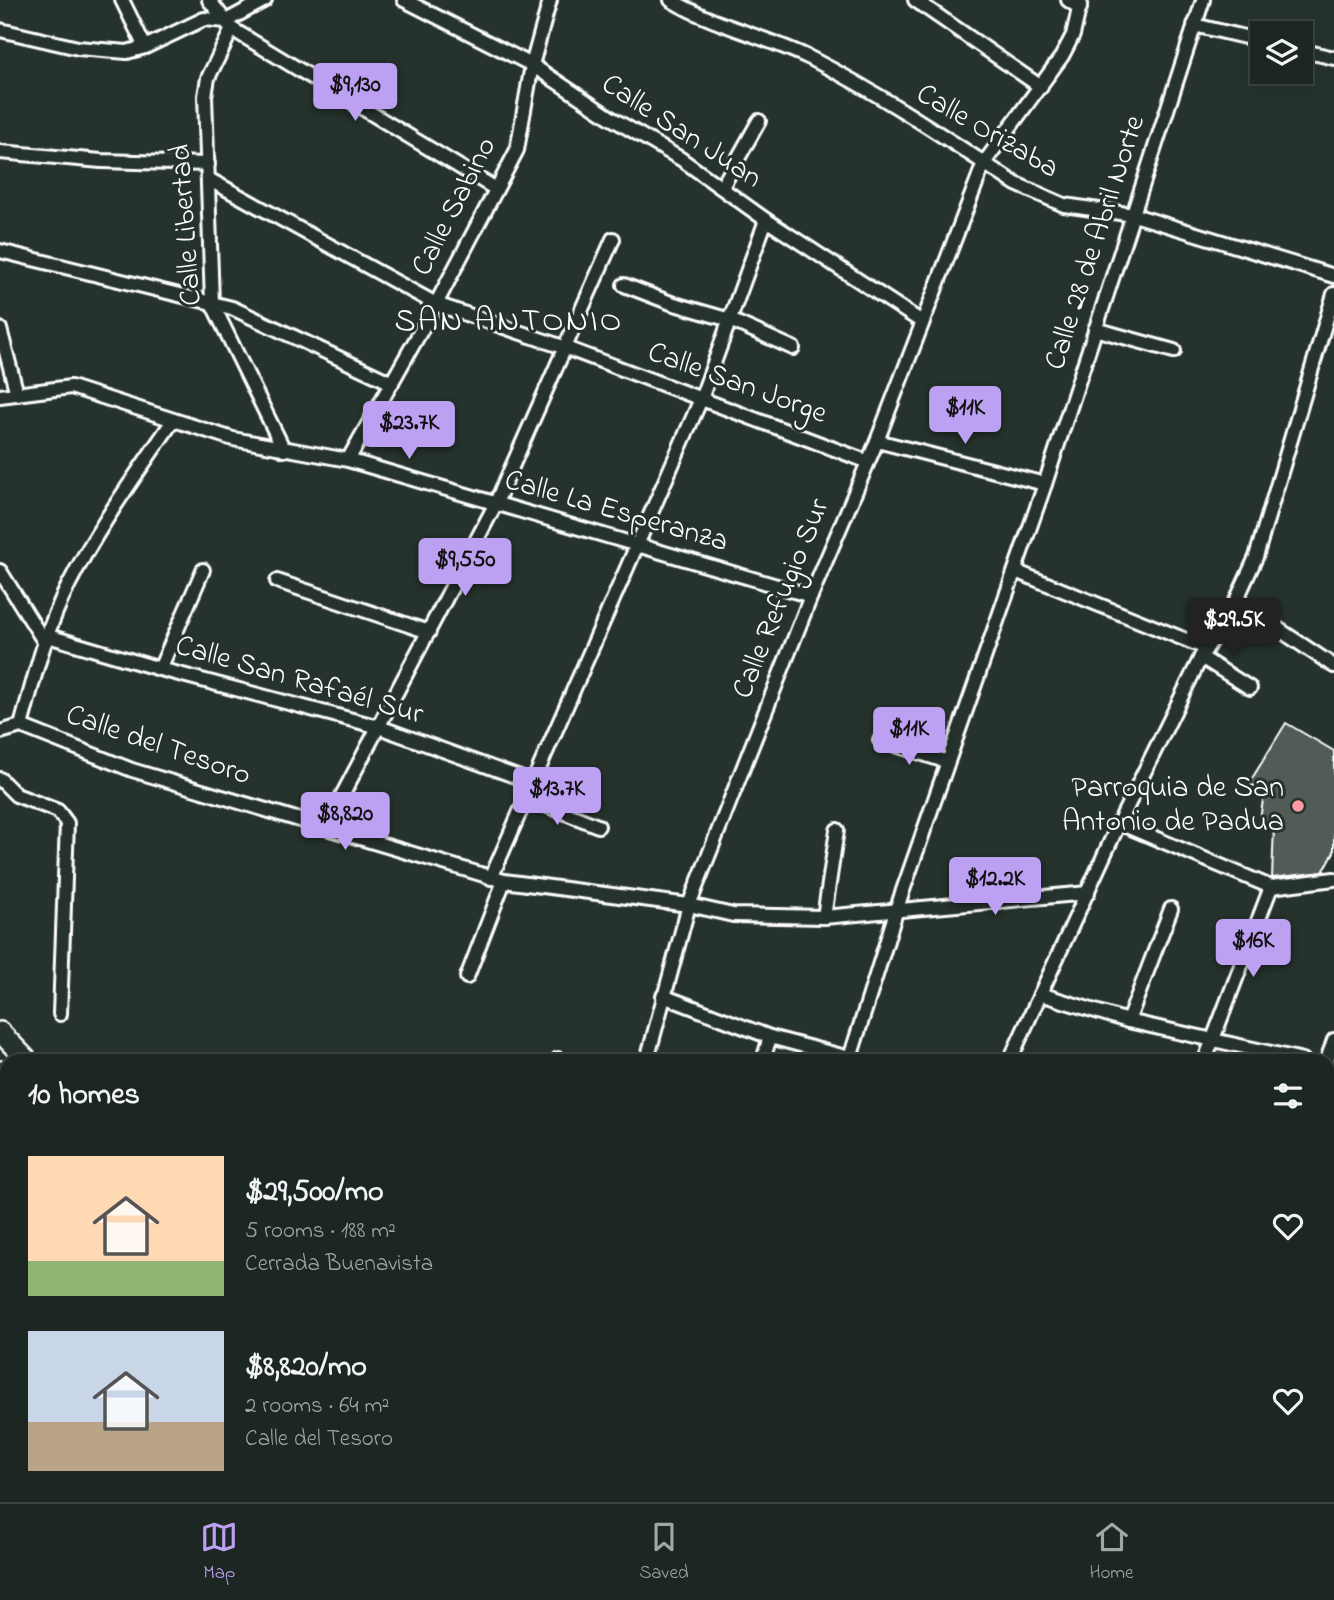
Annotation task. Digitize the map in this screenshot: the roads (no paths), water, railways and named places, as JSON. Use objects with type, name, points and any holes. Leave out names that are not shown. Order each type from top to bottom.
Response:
[{"type":"main road","points":[[0,1032],[21,1054]]},
{"type":"street","points":[[122,0],[145,47]]},
{"type":"street","points":[[209,0],[229,25]]},
{"type":"street","points":[[229,25],[265,0]]},
{"type":"street","name":"Calle San Juan","points":[[404,0],[532,65],[722,187],[766,220],[922,322]]},
{"type":"street","name":"Calle Sabino","points":[[348,460],[436,304],[517,150],[532,65],[550,0]]},
{"type":"street","name":"Calle Orizaba","points":[[671,0],[719,23],[811,59],[1043,198],[1064,205],[1134,215],[1334,276]]},
{"type":"street","points":[[915,0],[1041,87]]},
{"type":"street","points":[[1068,0],[1081,4]]},
{"type":"street","name":"Calle 28 de Abril Norte","points":[[855,1054],[899,908],[1045,484],[1203,0]]},
{"type":"street","name":"Calle Refugio Sur","points":[[648,1054],[689,905],[811,596],[866,461],[877,441],[984,163],[1041,87],[1073,35],[1081,4]]},
{"type":"street","points":[[0,30],[102,51],[127,52],[145,47],[204,19],[229,25],[496,189]]},
{"type":"street","name":"Calle Libertad","points":[[229,25],[206,87],[212,303],[285,450]]},
{"type":"street","points":[[1194,25],[1250,38]]},
{"type":"street","points":[[1313,53],[1334,58]]},
{"type":"street","points":[[722,187],[760,121]]},
{"type":"street","points":[[0,152],[101,161],[208,164]]},
{"type":"street","name":"Calle San Jorge","points":[[210,180],[436,304],[566,348],[866,461]]},
{"type":"street","points":[[467,977],[498,879],[528,798],[701,398],[766,220]]},
{"type":"street","points":[[325,828],[495,505],[613,239]]},
{"type":"street","points":[[0,251],[232,308],[392,383]]},
{"type":"street","points":[[624,285],[671,303],[730,320],[793,348]]},
{"type":"street","points":[[1013,1054],[1119,823],[1204,653],[1236,601],[1256,557],[1334,294]]},
{"type":"street","points":[[0,329],[17,394]]},
{"type":"street","points":[[1095,329],[1174,351]]},
{"type":"street","name":"Calle La Esperanza","points":[[0,396],[71,387],[172,422],[233,439],[348,460],[811,596]]},
{"type":"street","points":[[3,731],[21,726],[46,639],[68,585],[103,524],[172,422]]},
{"type":"street","points":[[877,441],[1045,484]]},
{"type":"street","points":[[160,669],[203,570]]},
{"type":"street","points":[[0,571],[46,639]]},
{"type":"street","points":[[1015,571],[1204,653],[1250,688]]},
{"type":"street","points":[[277,581],[429,632]]},
{"type":"street","points":[[1236,601],[1334,666]]},
{"type":"street","name":"Calle San Rafaél Sur","points":[[46,639],[379,727],[534,783]]},
{"type":"street","name":"Calle del Tesoro","points":[[21,726],[132,770],[498,879],[689,905],[733,915],[824,916],[1088,893]]},
{"type":"street","points":[[880,740],[948,762]]},
{"type":"street","points":[[0,779],[16,795],[58,810],[67,822],[60,1014]]},
{"type":"street","points":[[528,798],[598,825]]},
{"type":"street","points":[[1119,823],[1271,887],[1334,878]]},
{"type":"street","points":[[824,916],[837,830]]},
{"type":"street","points":[[1207,1054],[1271,887]]},
{"type":"street","points":[[1128,1021],[1171,909]]},
{"type":"street","points":[[1040,994],[1128,1021],[1274,1054]]},
{"type":"street","points":[[663,996],[813,1054]]},
{"type":"street","points":[[765,1054],[769,1037]]},
{"type":"place","name":"Parroquia de San Antonio de Padua","points":[[1298,806]]},
{"type":"district","name":"SAN ANTONIO","points":[[509,322]]}]
